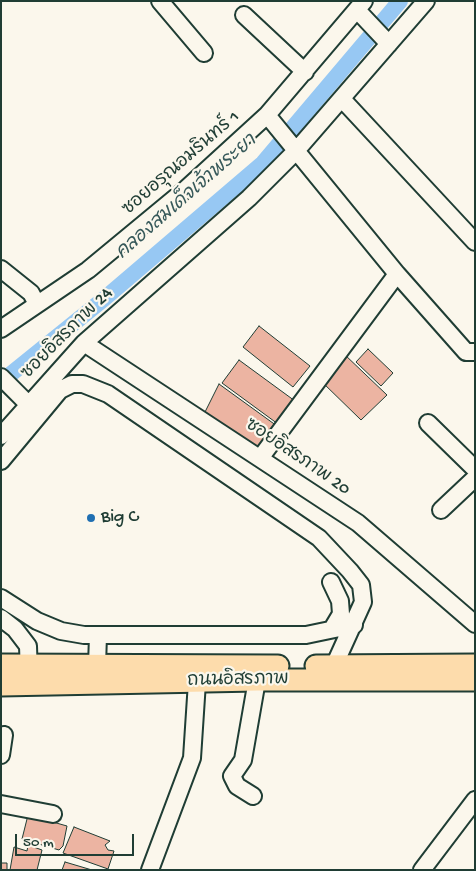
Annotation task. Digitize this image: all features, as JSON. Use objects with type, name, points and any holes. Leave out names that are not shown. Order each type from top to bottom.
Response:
[{"type":"main road","points":[[1,665],[29,675],[97,666],[475,664]]},
{"type":"main road","name":"ถนนอิสรภาพ","points":[[1,684],[29,675],[197,682],[258,680],[475,680]]},
{"type":"street","points":[[160,1],[204,53]]},
{"type":"street","name":"ซอยอิสรภาพ 24","points":[[1,436],[84,343],[249,198],[292,148],[342,99],[385,40],[426,1]]},
{"type":"street","points":[[363,10],[385,40]]},
{"type":"street","name":"ซอยอรุณอมรินทร์ 1","points":[[1,329],[88,270],[270,120],[305,72],[363,10]]},
{"type":"street","points":[[244,15],[305,72]]},
{"type":"street","points":[[342,99],[475,242]]},
{"type":"street","points":[[270,120],[397,274],[466,352],[475,352]]},
{"type":"street","points":[[1,269],[31,293],[38,304]]},
{"type":"street","points":[[261,457],[397,274]]},
{"type":"street","name":"ซอยอิสรภาพ 20","points":[[84,343],[261,457],[358,523],[475,624]]},
{"type":"street","points":[[1,377],[28,404]]},
{"type":"street","points":[[1,462],[60,390],[72,384],[83,384],[108,394],[320,538],[361,585],[363,602],[334,666]]},
{"type":"street","points":[[428,423],[475,469]]},
{"type":"street","points":[[442,510],[475,478]]},
{"type":"street","points":[[331,582],[340,601],[341,614],[332,629]]},
{"type":"street","points":[[1,598],[37,621],[61,631],[98,635],[306,635],[354,625]]},
{"type":"street","points":[[1,618],[16,630],[28,646],[29,675]]},
{"type":"street","points":[[97,666],[98,635]]},
{"type":"street","points":[[253,796],[237,786],[232,776],[243,760],[258,680]]},
{"type":"street","points":[[150,870],[192,758],[197,682]]},
{"type":"street","points":[[1,755],[4,735]]},
{"type":"street","points":[[422,870],[475,800]]},
{"type":"street","points":[[1,804],[53,814]]},
{"type":"building","points":[[259,326],[310,366],[293,387],[243,347]]},
{"type":"building","points":[[368,349],[393,373],[381,386],[356,362]]},
{"type":"building","points":[[343,353],[387,395],[361,420],[321,381]]},
{"type":"building","points":[[239,360],[295,401],[278,424],[222,383]]},
{"type":"building","points":[[219,384],[277,426],[258,449],[204,414]]},
{"type":"building","points":[[28,815],[67,826],[63,846],[59,850],[22,839]]},
{"type":"building","points":[[74,827],[110,841],[105,845],[108,850],[114,851],[108,869],[63,853]]},
{"type":"building","points":[[28,845],[42,850],[37,870],[10,870],[14,847],[27,851]]},
{"type":"building","points":[[65,862],[92,870],[62,870]]},
{"type":"building","points":[[1,863],[7,863],[7,870],[1,870]]},
{"type":"waterway","name":"คลองสมเด็จเจ้าพระยา","points":[[1,382],[105,298],[263,163],[400,1]]},
{"type":"place","name":"Big C","points":[[91,518]]}]
